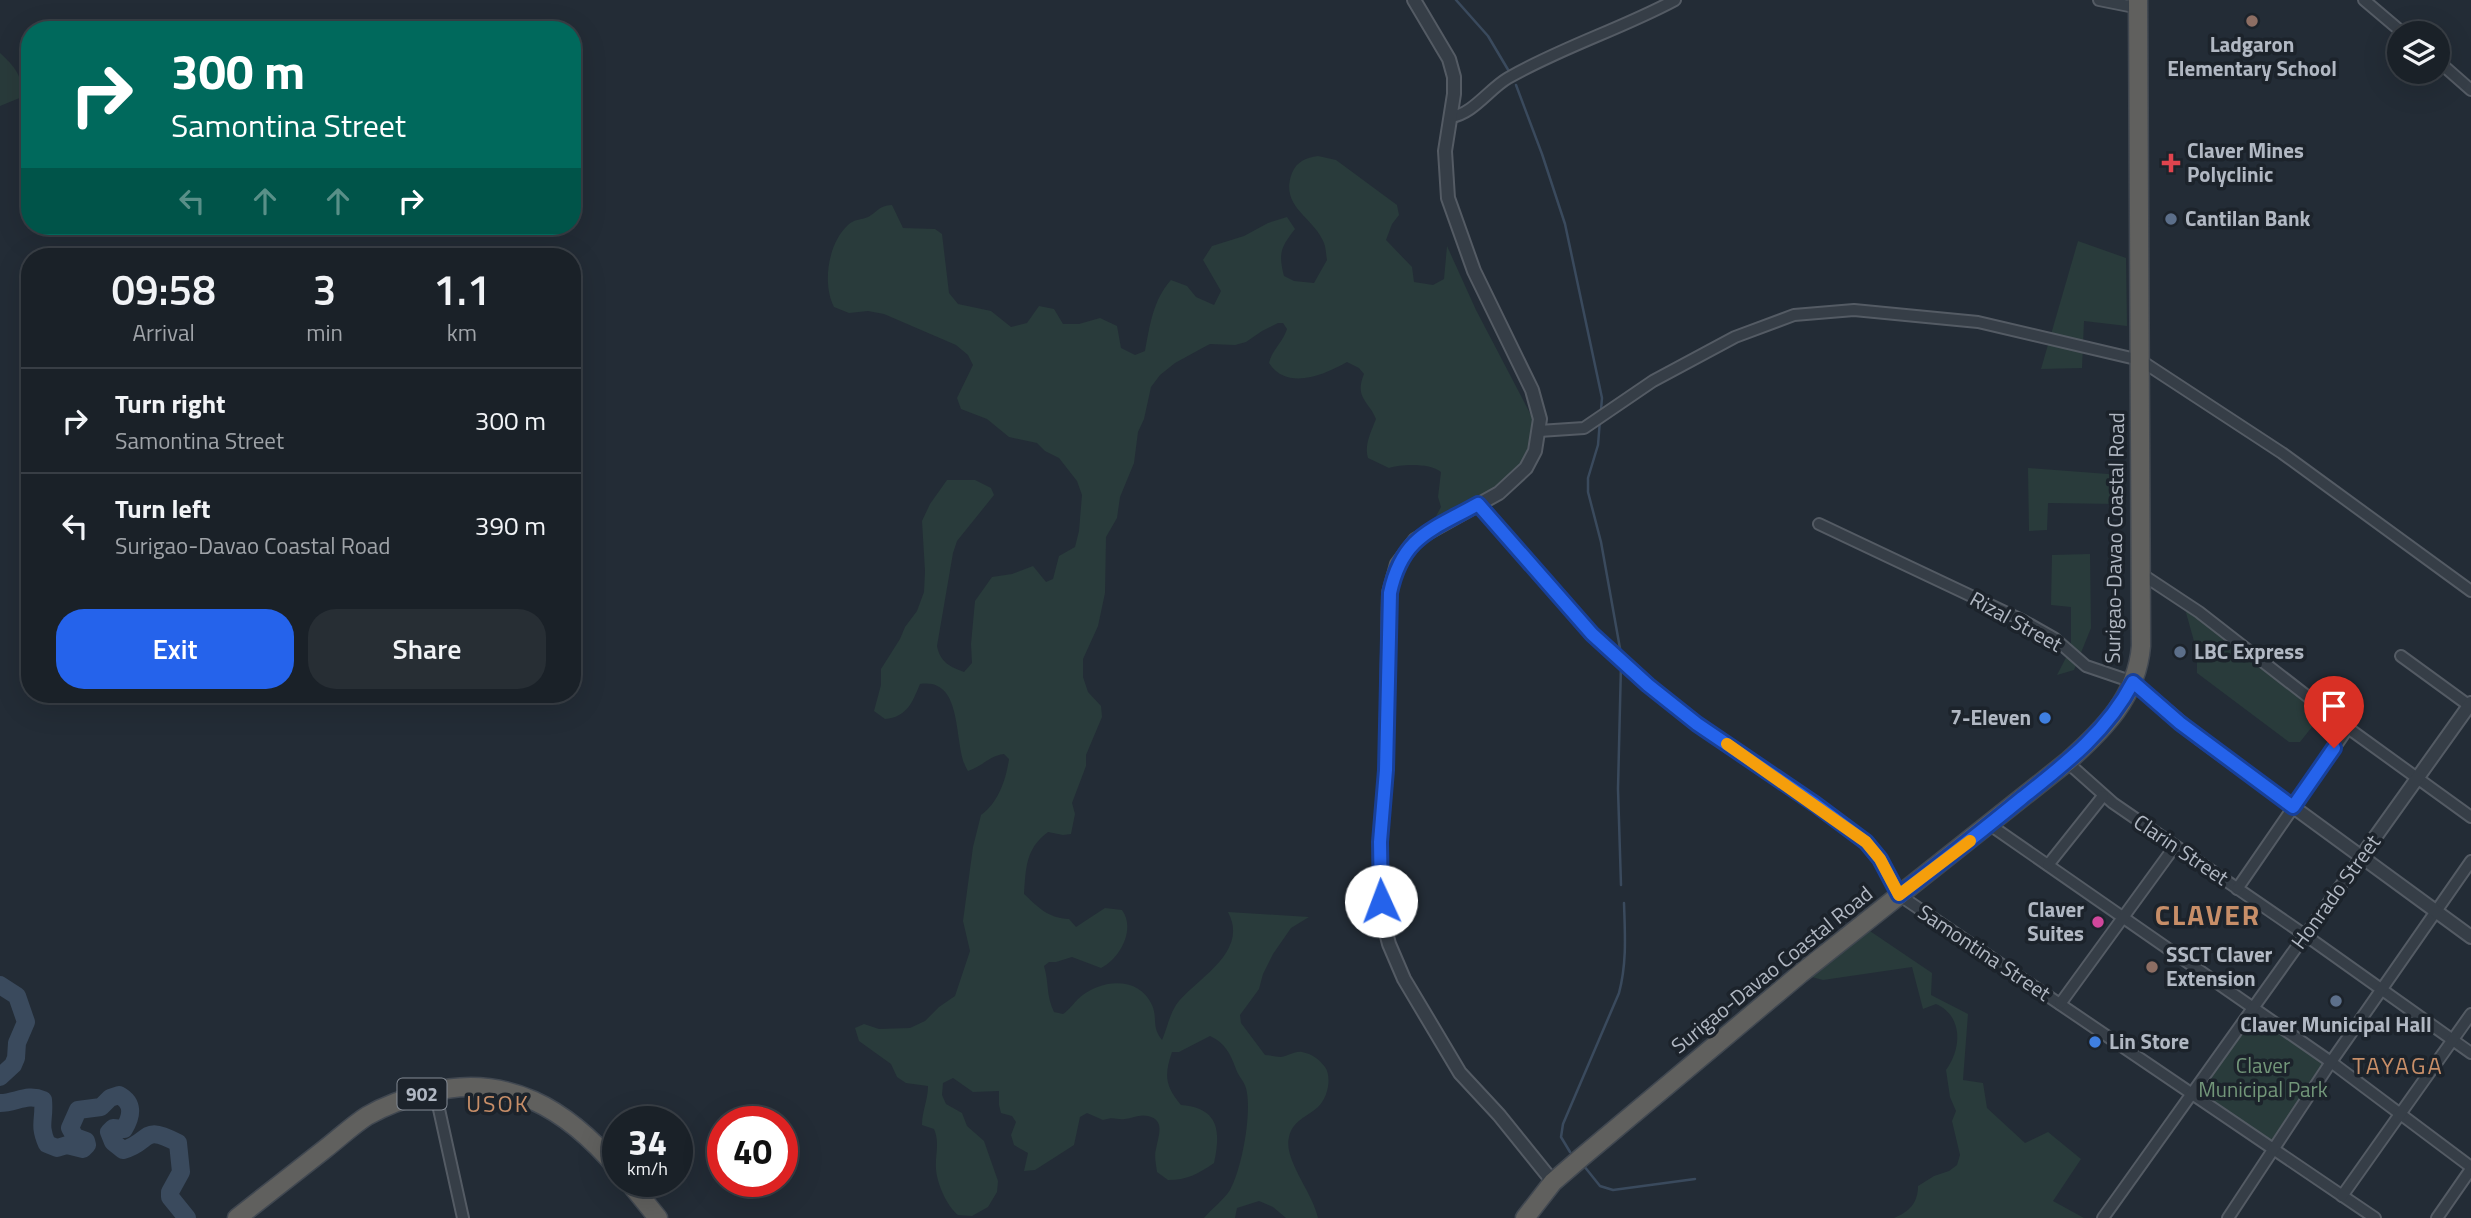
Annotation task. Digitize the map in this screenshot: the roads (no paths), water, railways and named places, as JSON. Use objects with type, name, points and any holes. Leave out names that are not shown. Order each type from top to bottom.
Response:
[{"type":"highway","name":"Surigao-Davao Coastal Road","points":[[1525,1218],[1553,1182],[1800,974],[2067,762],[2107,723],[2133,682],[2141,646],[2138,4]]},
{"type":"highway","name":"902","points":[[237,1218],[367,1116],[408,1098],[435,1091],[461,1087],[494,1087],[529,1097],[560,1115],[602,1153]]},
{"type":"highway","points":[[641,1197],[658,1218]]},
{"type":"street","points":[[1414,0],[1453,67],[1455,86],[1445,152],[1448,198],[1474,271],[1532,390],[1538,406],[1539,431],[1535,451],[1526,468],[1499,493],[1415,540],[1397,564],[1390,593],[1386,770],[1380,842],[1382,917],[1389,944],[1404,979],[1451,1060],[1553,1182]]},
{"type":"street","points":[[1451,117],[1464,114],[1494,87],[1519,72],[1675,0]]},
{"type":"street","points":[[2099,0],[2138,4]]},
{"type":"street","points":[[2364,0],[2389,21]]},
{"type":"street","points":[[2450,72],[2471,90]]},
{"type":"street","points":[[1539,431],[1584,428],[1653,381],[1735,337],[1794,315],[1854,310],[1978,322],[2140,360],[2282,453],[2471,591]]},
{"type":"street","name":"Samontina Street","points":[[1478,504],[1592,634],[1648,685],[1697,724],[1866,842],[1880,859],[1899,895],[2375,1218]]},
{"type":"street","name":"Rizal Street","points":[[1819,524],[2022,620],[2054,638],[2086,666],[2133,682],[2180,723],[2471,937]]},
{"type":"street","points":[[2140,573],[2199,612],[2348,728],[2471,817]]},
{"type":"street","points":[[2401,656],[2470,705]]},
{"type":"street","name":"Honrado Street","points":[[2106,1217],[2470,705]]},
{"type":"street","points":[[2237,889],[2348,728]]},
{"type":"street","name":"Clarin Street","points":[[2067,762],[2103,796],[2471,1053]]},
{"type":"street","points":[[2048,865],[2103,796]]},
{"type":"street","points":[[1990,825],[2332,1062],[2471,1168],[2437,1218]]},
{"type":"street","points":[[2060,1004],[2175,846]]},
{"type":"street","points":[[2228,1218],[2471,861]]},
{"type":"street","points":[[2342,1196],[2471,1014]]},
{"type":"street","points":[[435,1091],[463,1218]]},
{"type":"waterway","points":[[1456,0],[1488,36],[1510,73]]},
{"type":"waterway","points":[[1516,85],[1565,224],[1602,398],[1601,410]]},
{"type":"waterway","points":[[1600,420],[1598,445],[1588,478],[1588,492],[1601,542],[1621,654]]},
{"type":"waterway","points":[[1621,664],[1618,789],[1621,885]]},
{"type":"waterway","points":[[1570,1152],[1561,1137],[1563,1124],[1622,982],[1625,948],[1624,903]]},
{"type":"waterway","points":[[0,985],[17,996],[26,1022],[17,1043],[13,1065],[0,1077]]},
{"type":"waterway","points":[[0,1103],[27,1098],[43,1100],[42,1127],[47,1144],[57,1148],[67,1145],[83,1149],[87,1145],[86,1141],[75,1137],[70,1128],[78,1110],[101,1107],[110,1098],[119,1095],[124,1098],[130,1115],[124,1129],[113,1128],[109,1132],[113,1142],[123,1150],[152,1134],[178,1143],[181,1172],[170,1197],[187,1218]]},
{"type":"waterway","points":[[1584,1166],[1600,1186],[1613,1190],[1695,1179]]},
{"type":"place","name":"Ladgaron Elementary School","points":[[2252,21]]},
{"type":"place","name":"Claver Mines Polyclinic","points":[[2171,163]]},
{"type":"place","name":"Cantilan Bank","points":[[2171,219]]},
{"type":"place","name":"LBC Express","points":[[2180,652]]},
{"type":"place","name":"7-Eleven","points":[[2045,718]]},
{"type":"place","name":"Claver Suites","points":[[2098,922]]},
{"type":"place","name":"SSCT Claver Extension","points":[[2152,967]]},
{"type":"place","name":"Claver Municipal Hall","points":[[2336,1001]]},
{"type":"place","name":"Lin Store","points":[[2095,1042]]},
{"type":"district","name":"CLAVER","points":[[2208,915]]},
{"type":"district","name":"TAYAGA","points":[[2398,1066]]},
{"type":"district","name":"USOK","points":[[498,1104]]},
{"type":"park label","name":"Claver Municipal Park","points":[[2263,1078]]}]
